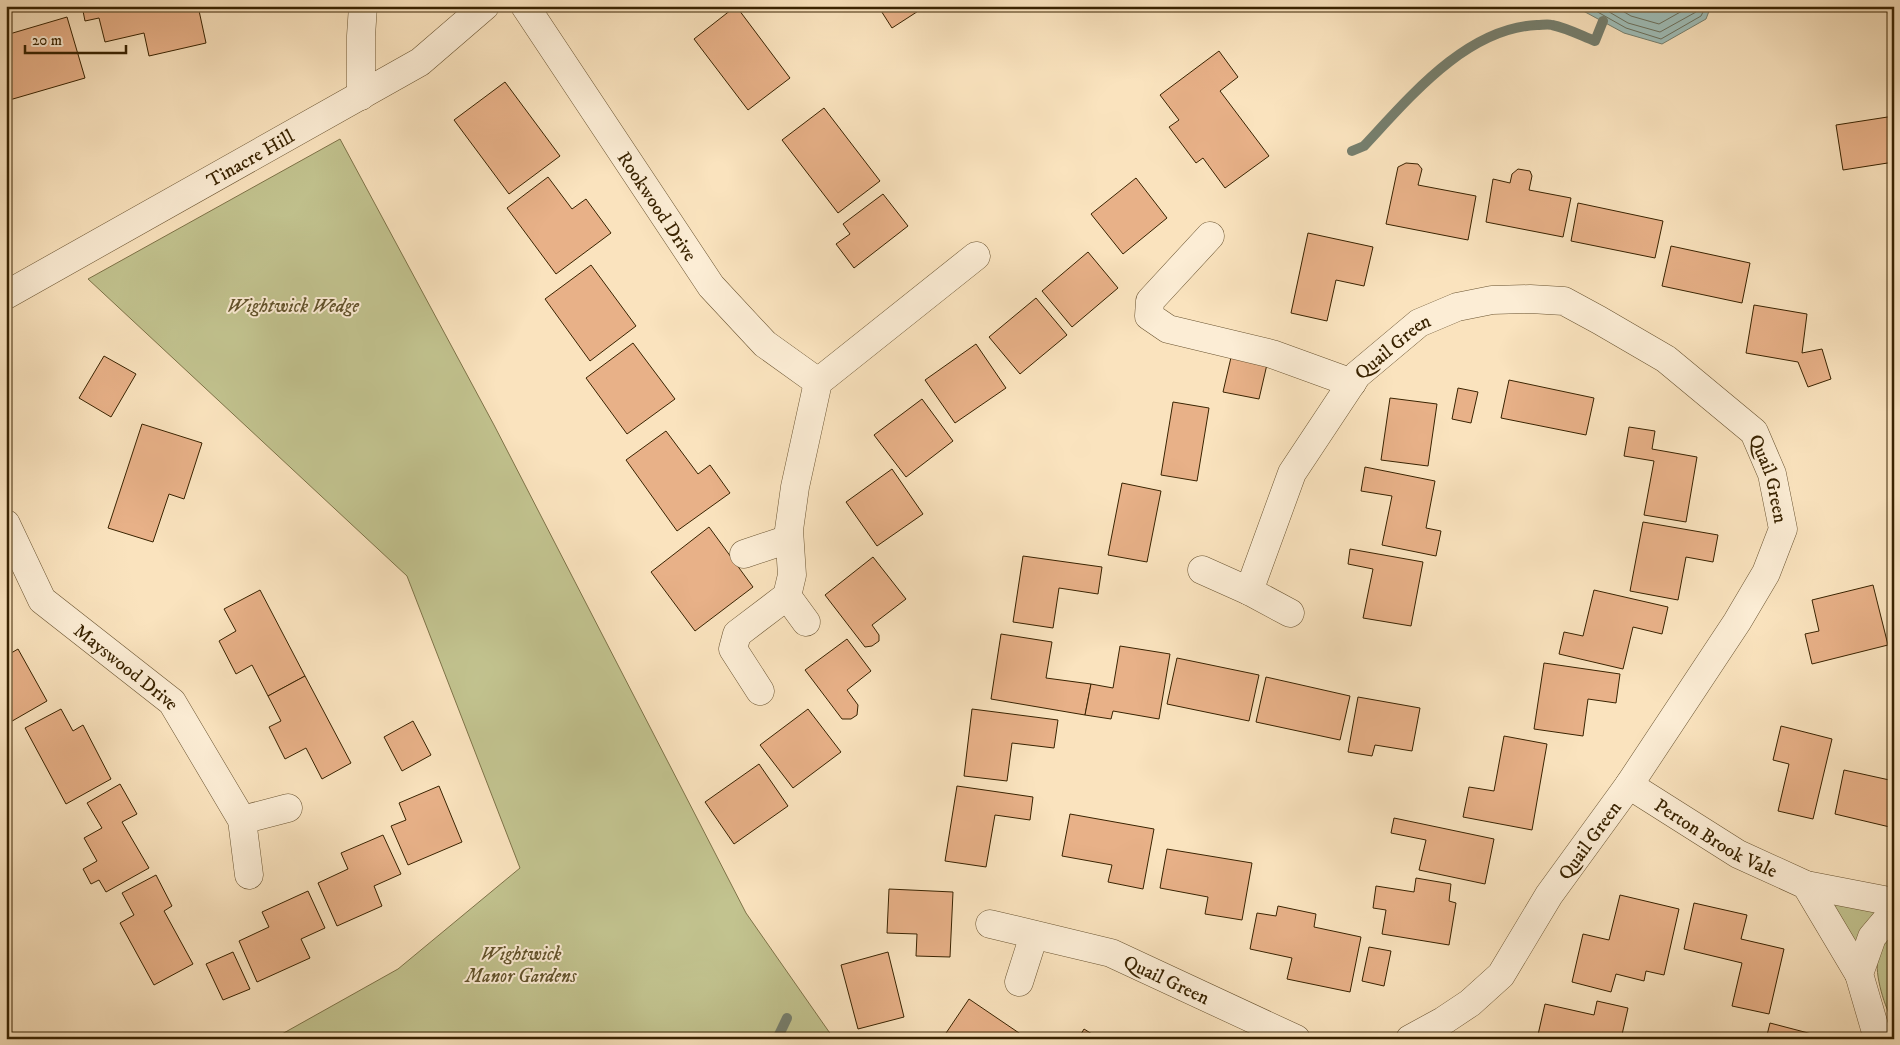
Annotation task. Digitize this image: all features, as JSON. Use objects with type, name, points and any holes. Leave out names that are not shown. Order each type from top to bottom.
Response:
[{"type":"street","points":[[361,96],[363,6]]},
{"type":"street","name":"Tinacre Hill","points":[[6,295],[420,62],[485,6]]},
{"type":"street","name":"Rookwood Drive","points":[[525,6],[711,286],[765,344],[818,382]]},
{"type":"street","points":[[1210,236],[1150,302],[1149,316],[1168,329],[1272,354],[1352,383]]},
{"type":"street","points":[[760,691],[733,649],[737,634],[787,596],[792,575],[788,530],[794,487],[818,382],[976,256]]},
{"type":"street","name":"Quail Green","points":[[1249,591],[1292,473],[1357,375],[1418,324],[1457,307],[1492,300],[1530,299],[1564,302],[1599,320],[1666,360],[1754,432],[1772,474],[1782,529],[1766,573],[1737,622],[1629,785],[1549,895],[1501,975],[1470,1003],[1443,1021],[1410,1039]]},
{"type":"street","name":"Mayswood Drive","points":[[6,524],[42,600],[172,702],[242,820],[249,874]]},
{"type":"street","points":[[744,554],[789,539]]},
{"type":"street","points":[[1202,570],[1249,591],[1290,613]]},
{"type":"street","points":[[787,596],[806,622]]},
{"type":"street","name":"Perton Brook Vale","points":[[1629,785],[1738,854],[1806,885],[1894,902]]},
{"type":"street","points":[[242,820],[288,808]]},
{"type":"street","points":[[1806,885],[1859,974],[1878,1039]]},
{"type":"street","points":[[1859,974],[1872,937],[1894,911]]},
{"type":"street","name":"Quail Green","points":[[990,924],[1111,953],[1296,1039]]},
{"type":"street","points":[[1019,982],[1034,935]]},
{"type":"green space","name":"Wightwick Wedge","points":[[340,139],[494,425],[746,913],[834,1039],[273,1039],[398,969],[520,868],[407,576],[88,279]]},
{"type":"green space","points":[[1830,900],[1884,911],[1856,944]]},
{"type":"green space","points":[[1894,932],[1894,1022],[1881,991],[1877,965],[1882,948]]},
{"type":"water","points":[[1574,6],[1711,6],[1706,19],[1662,44],[1624,33]]},
{"type":"building","points":[[82,6],[198,6],[206,43],[149,56],[144,33],[105,42],[99,18],[85,21]]},
{"type":"building","points":[[736,6],[790,78],[748,110],[694,39]]},
{"type":"building","points":[[878,6],[926,6],[892,28]]},
{"type":"building","points":[[1887,6],[1894,6],[1894,46]]},
{"type":"building","points":[[67,17],[85,78],[6,101],[6,35]]},
{"type":"building","points":[[1219,51],[1238,77],[1220,91],[1269,156],[1225,188],[1203,158],[1196,163],[1169,127],[1179,120],[1160,95]]},
{"type":"building","points":[[505,82],[560,156],[509,194],[454,120]]},
{"type":"building","points":[[824,108],[880,181],[838,213],[782,140]]},
{"type":"building","points":[[1894,116],[1894,162],[1843,170],[1836,125]]},
{"type":"building","points":[[1406,163],[1418,164],[1422,169],[1418,185],[1476,196],[1468,240],[1386,224],[1398,167]]},
{"type":"building","points":[[1518,169],[1530,171],[1532,176],[1529,190],[1571,198],[1563,237],[1486,222],[1493,179],[1510,183],[1512,174]]},
{"type":"building","points":[[548,177],[572,209],[586,199],[611,233],[556,274],[507,208]]},
{"type":"building","points":[[1136,178],[1167,218],[1123,254],[1091,214]]},
{"type":"building","points":[[883,194],[908,226],[854,268],[836,244],[850,234],[843,224]]},
{"type":"building","points":[[1578,203],[1663,221],[1655,258],[1571,241]]},
{"type":"building","points":[[1308,233],[1373,247],[1364,286],[1336,280],[1327,321],[1291,313]]},
{"type":"building","points":[[1671,246],[1750,263],[1742,303],[1662,286]]},
{"type":"building","points":[[1088,252],[1118,288],[1072,327],[1042,291]]},
{"type":"building","points":[[591,265],[636,326],[590,361],[545,299]]},
{"type":"building","points":[[1036,298],[1067,335],[1020,374],[989,337]]},
{"type":"building","points":[[1754,305],[1807,314],[1802,353],[1822,349],[1831,379],[1808,387],[1798,362],[1746,353]]},
{"type":"building","points":[[633,343],[675,399],[627,434],[586,378]]},
{"type":"building","points":[[976,344],[1006,388],[955,423],[925,380]]},
{"type":"building","points":[[1232,353],[1268,360],[1259,399],[1223,392]]},
{"type":"building","points":[[104,356],[136,374],[111,417],[79,398]]},
{"type":"building","points":[[1509,380],[1594,398],[1586,435],[1501,418]]},
{"type":"building","points":[[1458,388],[1478,392],[1471,423],[1452,419]]},
{"type":"building","points":[[1390,398],[1437,404],[1428,466],[1381,460]]},
{"type":"building","points":[[922,399],[953,441],[906,477],[874,435]]},
{"type":"building","points":[[1173,402],[1209,408],[1197,481],[1161,475]]},
{"type":"building","points":[[142,424],[202,443],[184,499],[169,494],[153,542],[108,528]]},
{"type":"building","points":[[1629,427],[1655,431],[1652,449],[1697,457],[1686,522],[1644,515],[1654,461],[1624,456]]},
{"type":"building","points":[[666,431],[698,474],[710,465],[730,493],[677,531],[626,460]]},
{"type":"building","points":[[1365,467],[1435,481],[1426,528],[1441,531],[1436,556],[1382,545],[1392,496],[1361,491]]},
{"type":"building","points":[[892,469],[923,514],[877,546],[846,502]]},
{"type":"building","points":[[1122,483],[1161,491],[1147,562],[1108,555]]},
{"type":"building","points":[[1643,522],[1718,535],[1713,562],[1686,557],[1678,600],[1630,591]]},
{"type":"building","points":[[709,527],[753,587],[695,631],[651,572]]},
{"type":"building","points":[[1350,549],[1423,562],[1411,626],[1363,618],[1373,569],[1348,564]]},
{"type":"building","points":[[1023,556],[1102,567],[1098,594],[1059,588],[1053,628],[1013,622]]},
{"type":"building","points":[[873,557],[906,599],[872,625],[879,635],[879,641],[872,646],[865,647],[825,595]]},
{"type":"building","points":[[1873,585],[1888,645],[1812,664],[1805,634],[1819,631],[1812,600]]},
{"type":"building","points":[[260,590],[305,676],[268,696],[252,665],[236,674],[219,641],[236,631],[224,609]]},
{"type":"building","points":[[1594,590],[1668,607],[1662,634],[1633,627],[1623,669],[1559,654],[1564,632],[1583,636]]},
{"type":"building","points":[[1001,634],[1052,642],[1046,678],[1091,684],[1085,715],[991,699]]},
{"type":"building","points":[[847,639],[871,671],[847,690],[858,705],[857,715],[851,719],[842,719],[805,670]]},
{"type":"building","points":[[1120,646],[1170,654],[1159,719],[1113,711],[1111,719],[1085,715],[1091,684],[1113,688]]},
{"type":"building","points":[[18,649],[47,701],[7,724],[6,656]]},
{"type":"building","points":[[1177,658],[1259,675],[1249,721],[1167,704]]},
{"type":"building","points":[[1544,663],[1620,674],[1616,703],[1588,699],[1583,736],[1534,729]]},
{"type":"building","points":[[305,676],[351,763],[322,779],[306,748],[285,759],[269,727],[281,721],[268,696]]},
{"type":"building","points":[[1266,677],[1350,696],[1340,740],[1256,722]]},
{"type":"building","points":[[1358,697],[1420,708],[1412,751],[1375,745],[1372,756],[1348,752]]},
{"type":"building","points":[[61,709],[73,731],[83,725],[111,779],[66,804],[25,728]]},
{"type":"building","points":[[808,709],[841,752],[793,788],[760,745]]},
{"type":"building","points":[[972,709],[1058,720],[1054,748],[1012,743],[1007,781],[964,776]]},
{"type":"building","points":[[413,721],[431,755],[402,771],[384,737]]},
{"type":"building","points":[[1781,726],[1832,739],[1813,819],[1778,811],[1789,764],[1773,760]]},
{"type":"building","points":[[1504,736],[1547,744],[1532,830],[1463,817],[1469,787],[1494,791]]},
{"type":"building","points":[[759,764],[788,806],[734,844],[705,802]]},
{"type":"building","points":[[1844,770],[1894,781],[1894,828],[1835,814]]},
{"type":"building","points":[[120,784],[137,814],[122,822],[149,868],[106,892],[99,880],[91,884],[83,869],[97,861],[84,838],[102,828],[87,803]]},
{"type":"building","points":[[439,786],[462,842],[408,865],[391,826],[406,820],[399,803]]},
{"type":"building","points":[[957,786],[1033,797],[1030,820],[995,815],[986,867],[945,861]]},
{"type":"building","points":[[1070,814],[1154,829],[1143,889],[1108,882],[1112,865],[1062,856]]},
{"type":"building","points":[[1394,818],[1494,839],[1485,884],[1419,870],[1426,840],[1391,833]]},
{"type":"building","points":[[383,835],[401,874],[374,886],[382,906],[337,926],[318,883],[348,869],[341,853]]},
{"type":"building","points":[[1167,849],[1252,863],[1242,920],[1205,914],[1208,897],[1160,888]]},
{"type":"building","points":[[156,875],[172,906],[164,911],[193,964],[154,985],[120,923],[134,915],[122,893]]},
{"type":"building","points":[[1416,878],[1451,884],[1449,901],[1456,903],[1449,945],[1382,934],[1386,910],[1373,908],[1376,886],[1414,892]]},
{"type":"building","points":[[889,889],[953,892],[950,957],[916,956],[917,934],[887,933]]},
{"type":"building","points":[[308,891],[325,928],[301,939],[310,958],[257,982],[239,941],[269,927],[262,912]]},
{"type":"building","points":[[1620,895],[1679,909],[1664,975],[1646,971],[1644,981],[1616,974],[1611,992],[1572,982],[1583,934],[1609,940]]},
{"type":"building","points":[[1694,903],[1747,915],[1741,939],[1784,949],[1769,1014],[1732,1006],[1742,963],[1684,949]]},
{"type":"building","points":[[1278,906],[1316,914],[1314,927],[1361,937],[1350,992],[1287,979],[1292,958],[1250,949],[1257,913],[1276,916]]},
{"type":"building","points":[[1369,947],[1391,951],[1384,986],[1362,981]]},
{"type":"building","points":[[233,952],[250,989],[223,1000],[206,964]]},
{"type":"building","points":[[888,952],[904,1017],[858,1029],[841,965]]},
{"type":"building","points":[[969,999],[1022,1035],[1020,1039],[942,1039]]},
{"type":"building","points":[[1597,1001],[1628,1008],[1621,1039],[1537,1039],[1545,1004],[1594,1015]]},
{"type":"building","points":[[1770,1023],[1812,1034],[1811,1039],[1766,1039]]},
{"type":"building","points":[[1084,1029],[1100,1039],[1078,1039]]},
{"type":"waterway","points":[[1352,151],[1364,146],[1400,107],[1441,69],[1463,52],[1486,38],[1511,29],[1549,25],[1563,28],[1595,41],[1603,21]]},
{"type":"waterway","points":[[777,1039],[787,1018]]},
{"type":"park label","name":"Wightwick Manor Gardens","points":[[521,964]]}]
